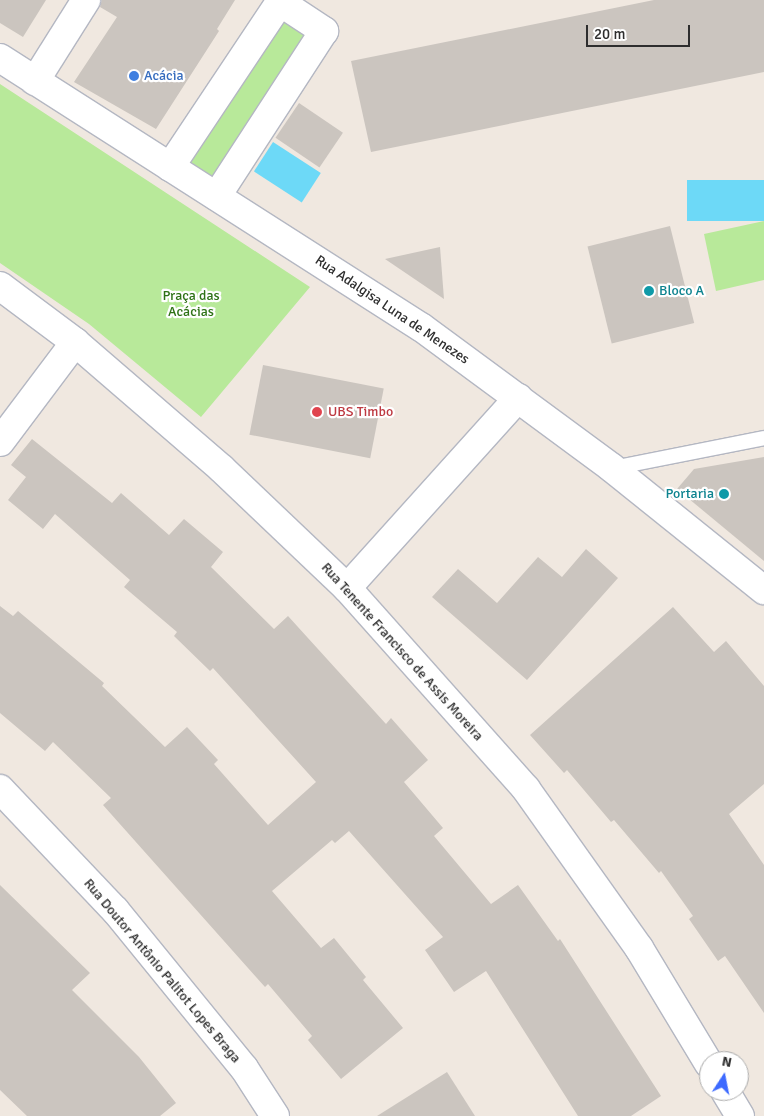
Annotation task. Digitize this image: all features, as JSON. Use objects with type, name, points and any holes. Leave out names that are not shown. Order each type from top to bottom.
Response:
[{"type":"street","points":[[35,81],[86,0]]},
{"type":"street","points":[[170,167],[280,2],[324,31],[217,196]]},
{"type":"street","name":"Rua Adalgisa Luna de Menezes","points":[[0,58],[421,327],[612,468],[764,590]]},
{"type":"street","name":"Rua Tenente Francisco de Assis Moreira","points":[[0,286],[76,342],[222,469],[347,588],[526,789],[638,948],[701,1051]]},
{"type":"street","points":[[0,442],[76,342]]},
{"type":"street","points":[[347,588],[518,398]]},
{"type":"street","name":"Rua Doutor Antônio Palitot Lopes Braga","points":[[0,790],[121,918],[244,1068],[275,1116]]},
{"type":"street","points":[[731,1101],[740,1116]]},
{"type":"lane","points":[[612,468],[764,438]]},
{"type":"green space","points":[[280,2],[324,31],[217,197],[172,168]]},
{"type":"green space","name":"Praça das Acácias","points":[[0,84],[310,287],[201,417],[89,324],[0,263]]},
{"type":"green space","points":[[764,221],[764,280],[716,291],[704,234]]},
{"type":"water","points":[[273,142],[321,173],[302,202],[254,171]]},
{"type":"water","points":[[687,180],[764,180],[764,221],[687,221]]},
{"type":"building","points":[[0,0],[46,0],[23,37],[0,23]]},
{"type":"building","points":[[102,0],[235,0],[217,29],[219,31],[156,129],[74,82],[117,17],[100,7]]},
{"type":"building","points":[[654,0],[764,0],[764,72],[371,152],[351,61]]},
{"type":"building","points":[[299,103],[343,133],[319,167],[276,138]]},
{"type":"building","name":"Bloco A","points":[[670,226],[694,323],[612,344],[588,247]]},
{"type":"building","points":[[440,247],[444,299],[385,259]]},
{"type":"building","name":"UBS Timbo","points":[[263,365],[384,388],[370,458],[249,435]]},
{"type":"building","points":[[32,439],[112,503],[121,493],[169,535],[184,519],[223,552],[211,567],[274,629],[288,616],[386,724],[391,718],[428,760],[404,782],[443,828],[434,836],[491,904],[518,885],[558,941],[560,939],[661,1096],[631,1116],[578,1116],[486,971],[454,992],[425,950],[443,937],[349,831],[335,843],[332,840],[272,891],[321,948],[334,938],[366,977],[363,980],[403,1028],[341,1079],[308,1040],[312,1036],[268,984],[265,987],[103,805],[111,798],[53,742],[45,751],[0,713],[0,606],[13,616],[18,611],[104,683],[102,686],[165,747],[187,727],[218,760],[214,764],[268,825],[316,782],[213,668],[210,671],[174,636],[177,632],[124,587],[130,580],[55,514],[43,529],[8,500],[26,477],[11,465]]},
{"type":"building","name":"Portaria","points":[[764,457],[764,561],[677,489],[694,469]]},
{"type":"building","points":[[586,549],[618,578],[527,680],[432,597],[458,569],[497,603],[538,557],[562,577]]},
{"type":"building","points":[[673,607],[714,652],[726,641],[764,686],[764,784],[729,814],[764,865],[764,1013],[725,956],[718,961],[689,919],[693,916],[661,871],[659,873],[614,820],[611,822],[567,770],[564,773],[530,735]]},
{"type":"building","points":[[0,885],[90,973],[72,990],[139,1057],[176,1103],[160,1116],[27,1116],[0,1090]]},
{"type":"building","points":[[447,1072],[475,1116],[377,1116]]},
{"type":"place","name":"Acácia","points":[[134,76]]},
{"type":"place","name":"Bloco A","points":[[649,291]]},
{"type":"place","name":"UBS Timbo","points":[[317,412]]},
{"type":"place","name":"Portaria","points":[[724,494]]}]
